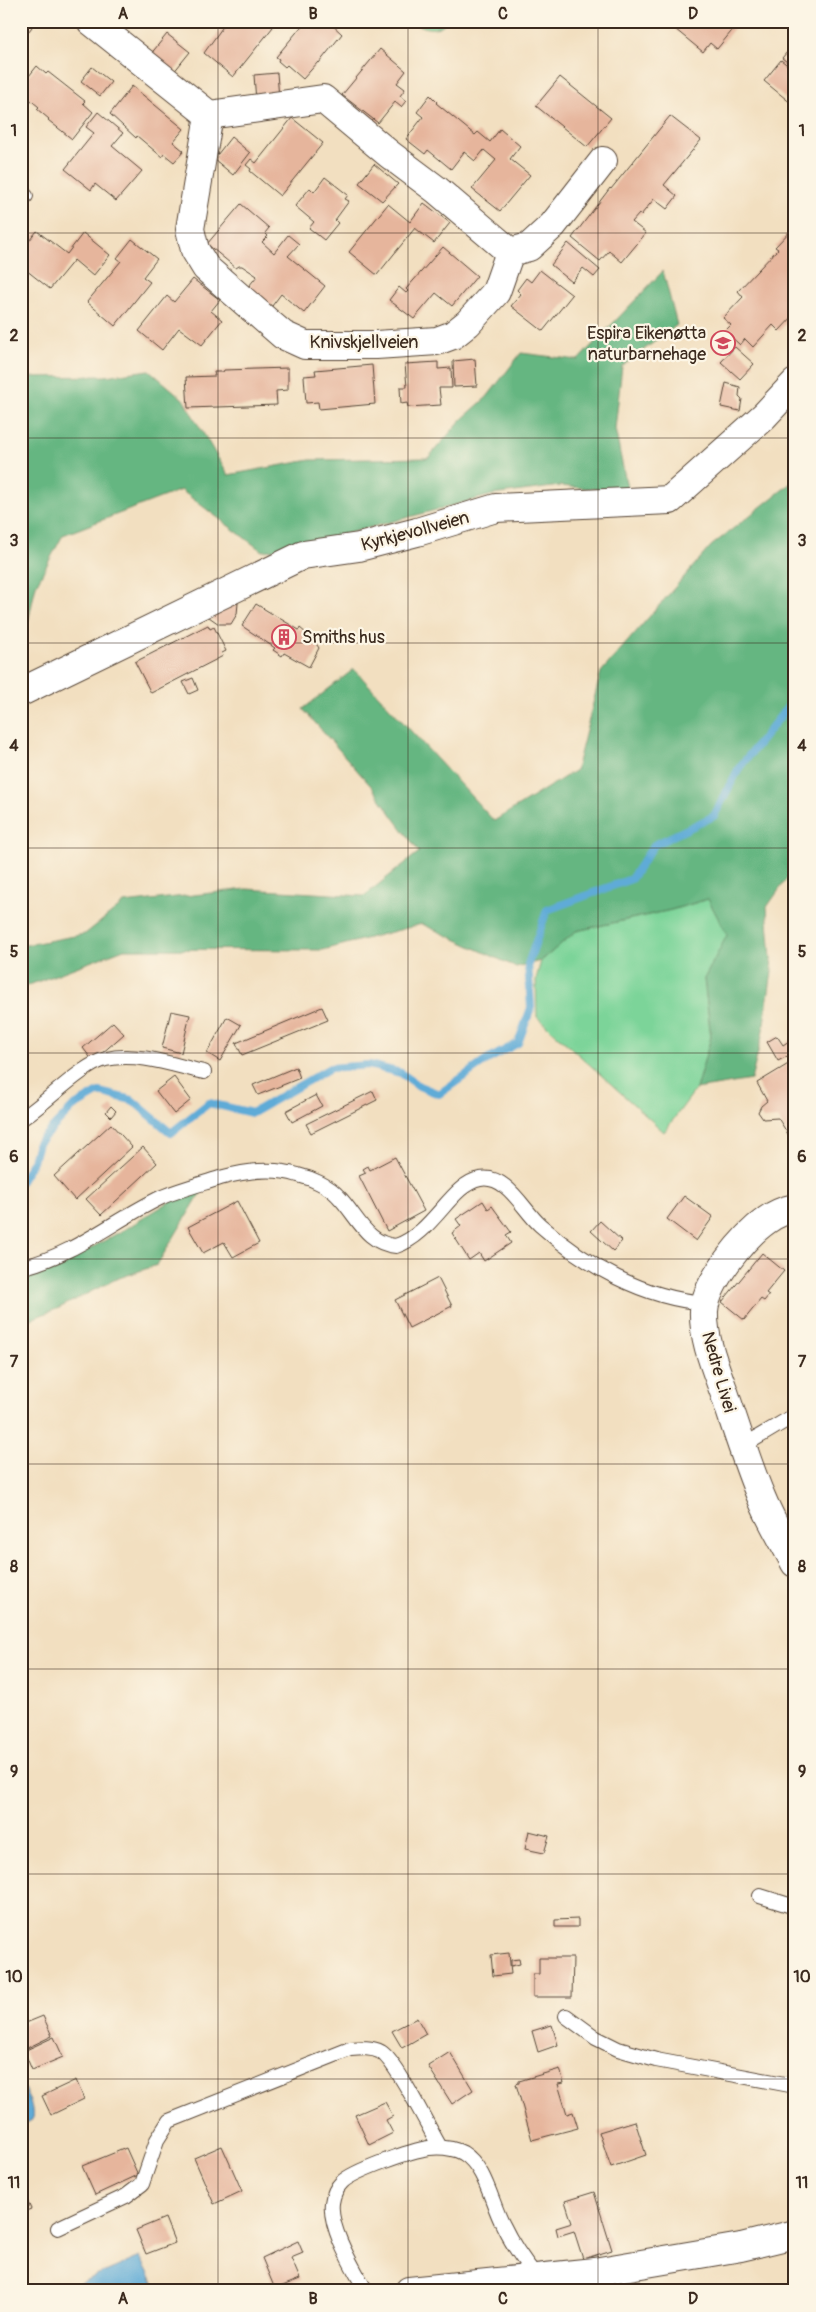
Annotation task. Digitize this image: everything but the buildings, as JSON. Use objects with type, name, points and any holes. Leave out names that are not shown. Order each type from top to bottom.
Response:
[{"type":"street","points":[[91,21],[209,115],[323,99],[389,154],[437,190],[510,252],[529,247],[553,225],[603,161]]},
{"type":"street","name":"Knivskjellveien","points":[[209,115],[190,229],[195,250],[206,268],[269,323],[283,334],[305,345],[376,345],[437,341],[453,335],[468,323],[496,292],[510,252]]},
{"type":"street","name":"Kyrkjevollveien","points":[[21,692],[303,555],[359,547],[496,508],[670,500],[764,416],[795,383]]},
{"type":"street","name":"Nedre Livei","points":[[795,1208],[768,1219],[754,1231],[716,1278],[705,1303],[705,1324],[708,1340],[742,1446],[762,1499],[795,1563]]},
{"type":"street","points":[[409,2291],[536,2276],[594,2272],[741,2247],[795,2234]]},
{"type":"lane","points":[[21,1119],[36,1110],[81,1073],[104,1059],[137,1057],[204,1072]]},
{"type":"lane","points":[[21,1268],[66,1253],[162,1197],[234,1174],[251,1171],[272,1171],[298,1174],[319,1183],[338,1195],[376,1241],[396,1246],[416,1236],[459,1190],[471,1182],[488,1178],[496,1180],[509,1190],[533,1219],[579,1256],[640,1289],[681,1301],[705,1303]]},
{"type":"lane","points":[[742,1446],[795,1415]]},
{"type":"lane","points":[[760,1896],[795,1907]]},
{"type":"lane","points":[[566,2016],[596,2038],[628,2052],[656,2060],[795,2086]]},
{"type":"lane","points":[[58,2228],[126,2196],[142,2184],[157,2140],[169,2120],[350,2049],[375,2049],[395,2066],[440,2147]]},
{"type":"lane","points":[[366,2291],[353,2268],[336,2225],[332,2204],[337,2188],[352,2175],[392,2159],[428,2148],[440,2147],[462,2153],[474,2162],[517,2252],[536,2276]]},
{"type":"green space","points":[[413,21],[447,21],[439,27],[430,28],[421,26]]},
{"type":"green space","points":[[663,271],[677,325],[622,366],[615,429],[628,492],[560,486],[492,495],[293,548],[262,551],[181,490],[63,535],[36,585],[22,650],[21,668],[21,377],[105,376],[149,370],[183,399],[228,475],[310,460],[428,458],[461,420],[487,397],[521,353],[578,360]]},
{"type":"green space","points":[[795,472],[795,867],[767,907],[772,972],[762,1036],[751,1080],[696,1089],[711,1037],[704,979],[727,935],[708,899],[671,910],[576,931],[541,961],[516,967],[422,924],[323,950],[124,949],[21,988],[21,946],[85,934],[124,903],[246,889],[364,896],[419,852],[371,786],[303,709],[354,669],[494,821],[576,770],[601,672],[711,546],[791,483]]},
{"type":"green space","points":[[708,899],[728,935],[704,979],[711,1037],[696,1089],[664,1132],[537,1017],[536,979],[541,961],[576,931],[671,910]]},
{"type":"green space","points":[[203,1189],[157,1265],[116,1279],[59,1308],[21,1323],[21,1277],[64,1263],[174,1199]]},
{"type":"water","points":[[21,2083],[30,2101],[32,2120],[21,2126]]},
{"type":"water","points":[[140,2257],[158,2291],[61,2291]]},
{"type":"waterway","points":[[21,1181],[33,1161],[38,1143],[73,1107],[99,1092],[132,1100],[171,1133],[209,1103],[252,1113],[330,1068],[369,1065],[401,1073],[419,1086],[439,1094],[487,1060],[518,1043],[531,1008],[528,964],[547,910],[631,879],[654,845],[714,816],[739,768],[795,698]]},
{"type":"place","name":"Espira Eikenøtta naturbarnehage","points":[[723,343]]},
{"type":"place","name":"Smiths hus","points":[[284,637]]}]
